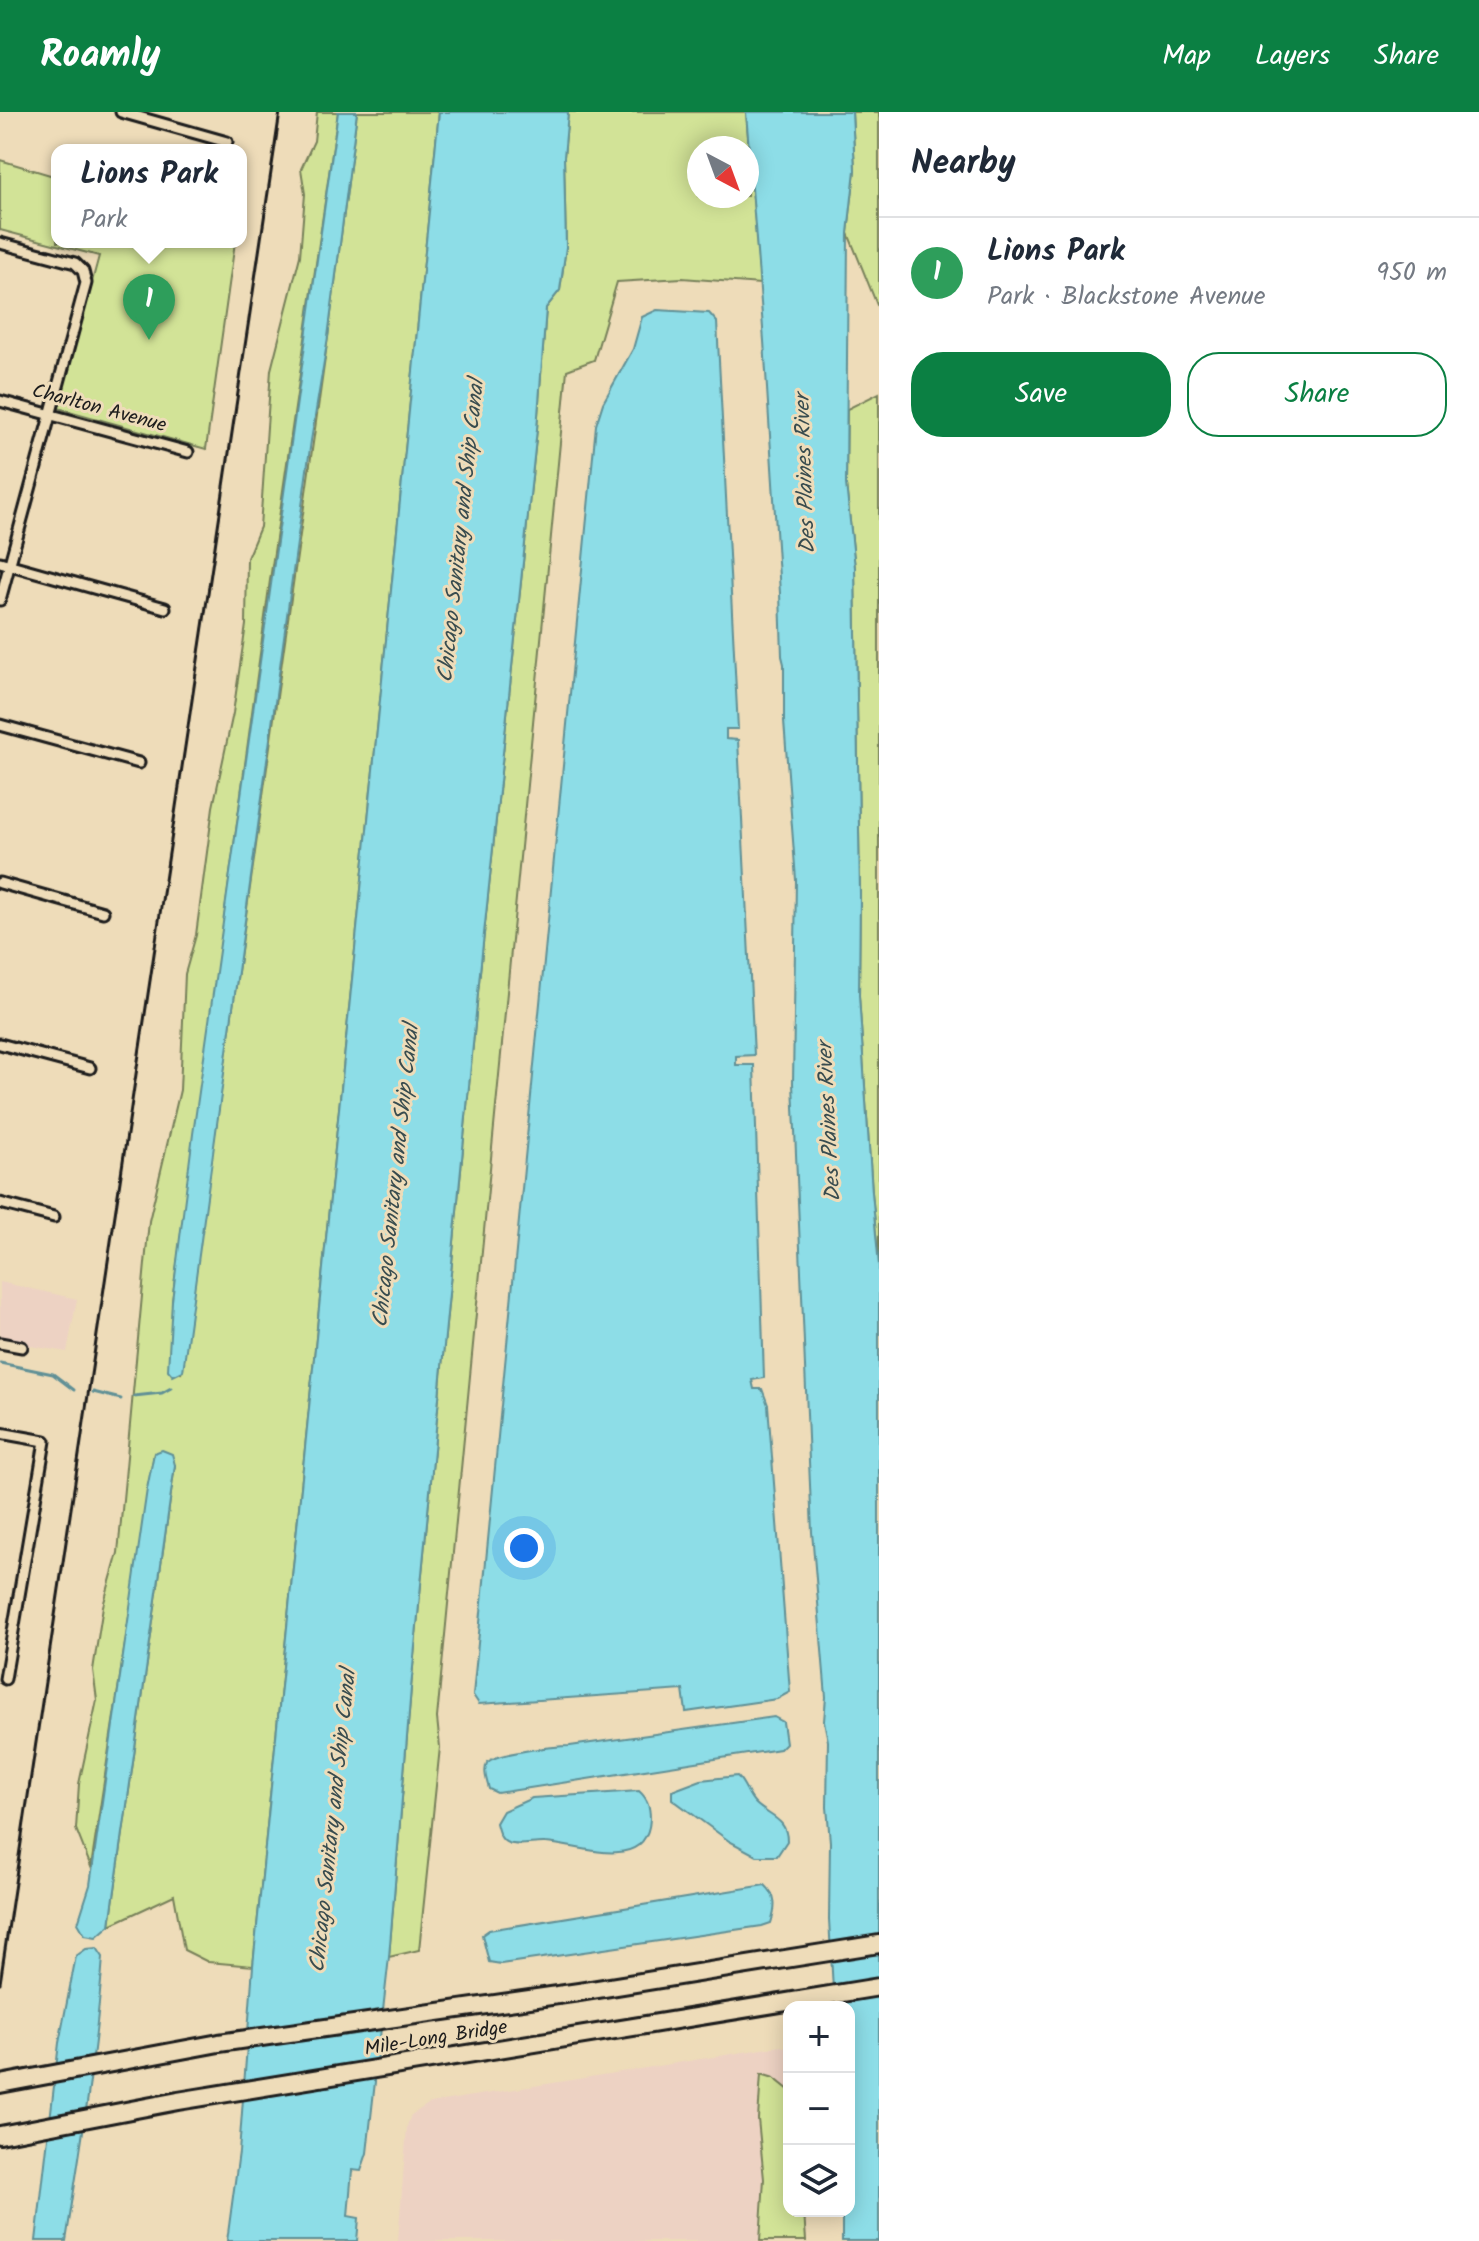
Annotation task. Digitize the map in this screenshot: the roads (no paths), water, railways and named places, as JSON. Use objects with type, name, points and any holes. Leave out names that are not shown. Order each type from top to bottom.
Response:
[{"type":"highway","name":"Mile-Long Bridge","points":[[0,2084],[219,2043],[579,1992],[879,1944]]},
{"type":"highway","name":"Mile-Long Bridge","points":[[0,2135],[178,2101],[879,1987]]},
{"type":"street","points":[[121,112],[227,142]]},
{"type":"street","points":[[0,243],[75,263],[83,271],[86,283],[4,564],[0,600]]},
{"type":"street","name":"Charlton Avenue","points":[[0,401],[188,452]]},
{"type":"street","points":[[4,564],[165,608]]},
{"type":"street","points":[[0,725],[139,763]]},
{"type":"street","points":[[0,883],[103,912]]},
{"type":"street","points":[[0,1044],[90,1068]]},
{"type":"street","points":[[0,1203],[54,1217]]},
{"type":"street","points":[[0,1343],[22,1347]]},
{"type":"street","points":[[0,1433],[45,1441],[5,1679]]},
{"type":"water","points":[[338,112],[357,112],[328,337],[183,1371],[173,1376],[168,1370],[172,1301],[193,1134]]},
{"type":"water","name":"Chicago Sanitary and Ship Canal","points":[[439,112],[568,112],[564,157],[566,247],[560,290],[546,308],[537,429],[480,972],[411,1688],[389,1957],[367,2153],[361,2171],[352,2170],[348,2216],[359,2218],[357,2241],[227,2241],[239,2152],[253,1966]]},
{"type":"water","name":"Des Plaines River","points":[[746,112],[852,112],[855,170],[848,233],[846,484],[855,568],[859,995],[879,1266],[879,2241],[842,2241],[842,2217],[855,2217],[855,2001],[834,2001],[829,1919],[828,1741],[824,1721],[826,1697],[812,1532],[793,1083],[796,880],[754,208],[759,208],[759,136],[748,136]]},
{"type":"water","points":[[657,310],[709,313],[717,322],[738,729],[726,729],[726,739],[738,740],[754,1055],[736,1056],[736,1065],[754,1065],[764,1378],[752,1380],[754,1389],[762,1389],[768,1405],[790,1692],[777,1699],[686,1712],[683,1690],[479,1704],[473,1695],[596,425],[603,403],[633,349],[642,317]]},
{"type":"water","points":[[162,1450],[172,1454],[175,1465],[110,1925],[96,1937],[85,1935],[78,1923],[90,1885],[147,1489],[154,1453]]},
{"type":"water","points":[[774,1717],[783,1722],[786,1743],[780,1749],[497,1793],[489,1789],[486,1779],[487,1763],[512,1753]]},
{"type":"water","points":[[737,1776],[755,1803],[784,1827],[787,1841],[777,1856],[757,1856],[729,1841],[672,1799],[672,1791],[701,1780]]},
{"type":"water","points":[[639,1791],[650,1811],[646,1836],[637,1846],[624,1851],[593,1851],[546,1843],[512,1844],[501,1837],[496,1823],[503,1811],[532,1798]]},
{"type":"water","points":[[765,1885],[772,1893],[774,1907],[771,1923],[762,1926],[501,1964],[489,1962],[482,1935],[489,1930]]},
{"type":"water","points":[[97,1948],[103,1957],[96,2029],[66,2241],[36,2241],[59,2043],[76,1956],[86,1949]]},
{"type":"waterway","points":[[0,1363],[53,1374],[74,1390]]},
{"type":"waterway","points":[[134,1396],[162,1393],[171,1388]]},
{"type":"waterway","points":[[93,1392],[121,1399]]},
{"type":"railway","points":[[0,1983],[280,112]]},
{"type":"place","name":"Lions Park","points":[[149,340]]}]
